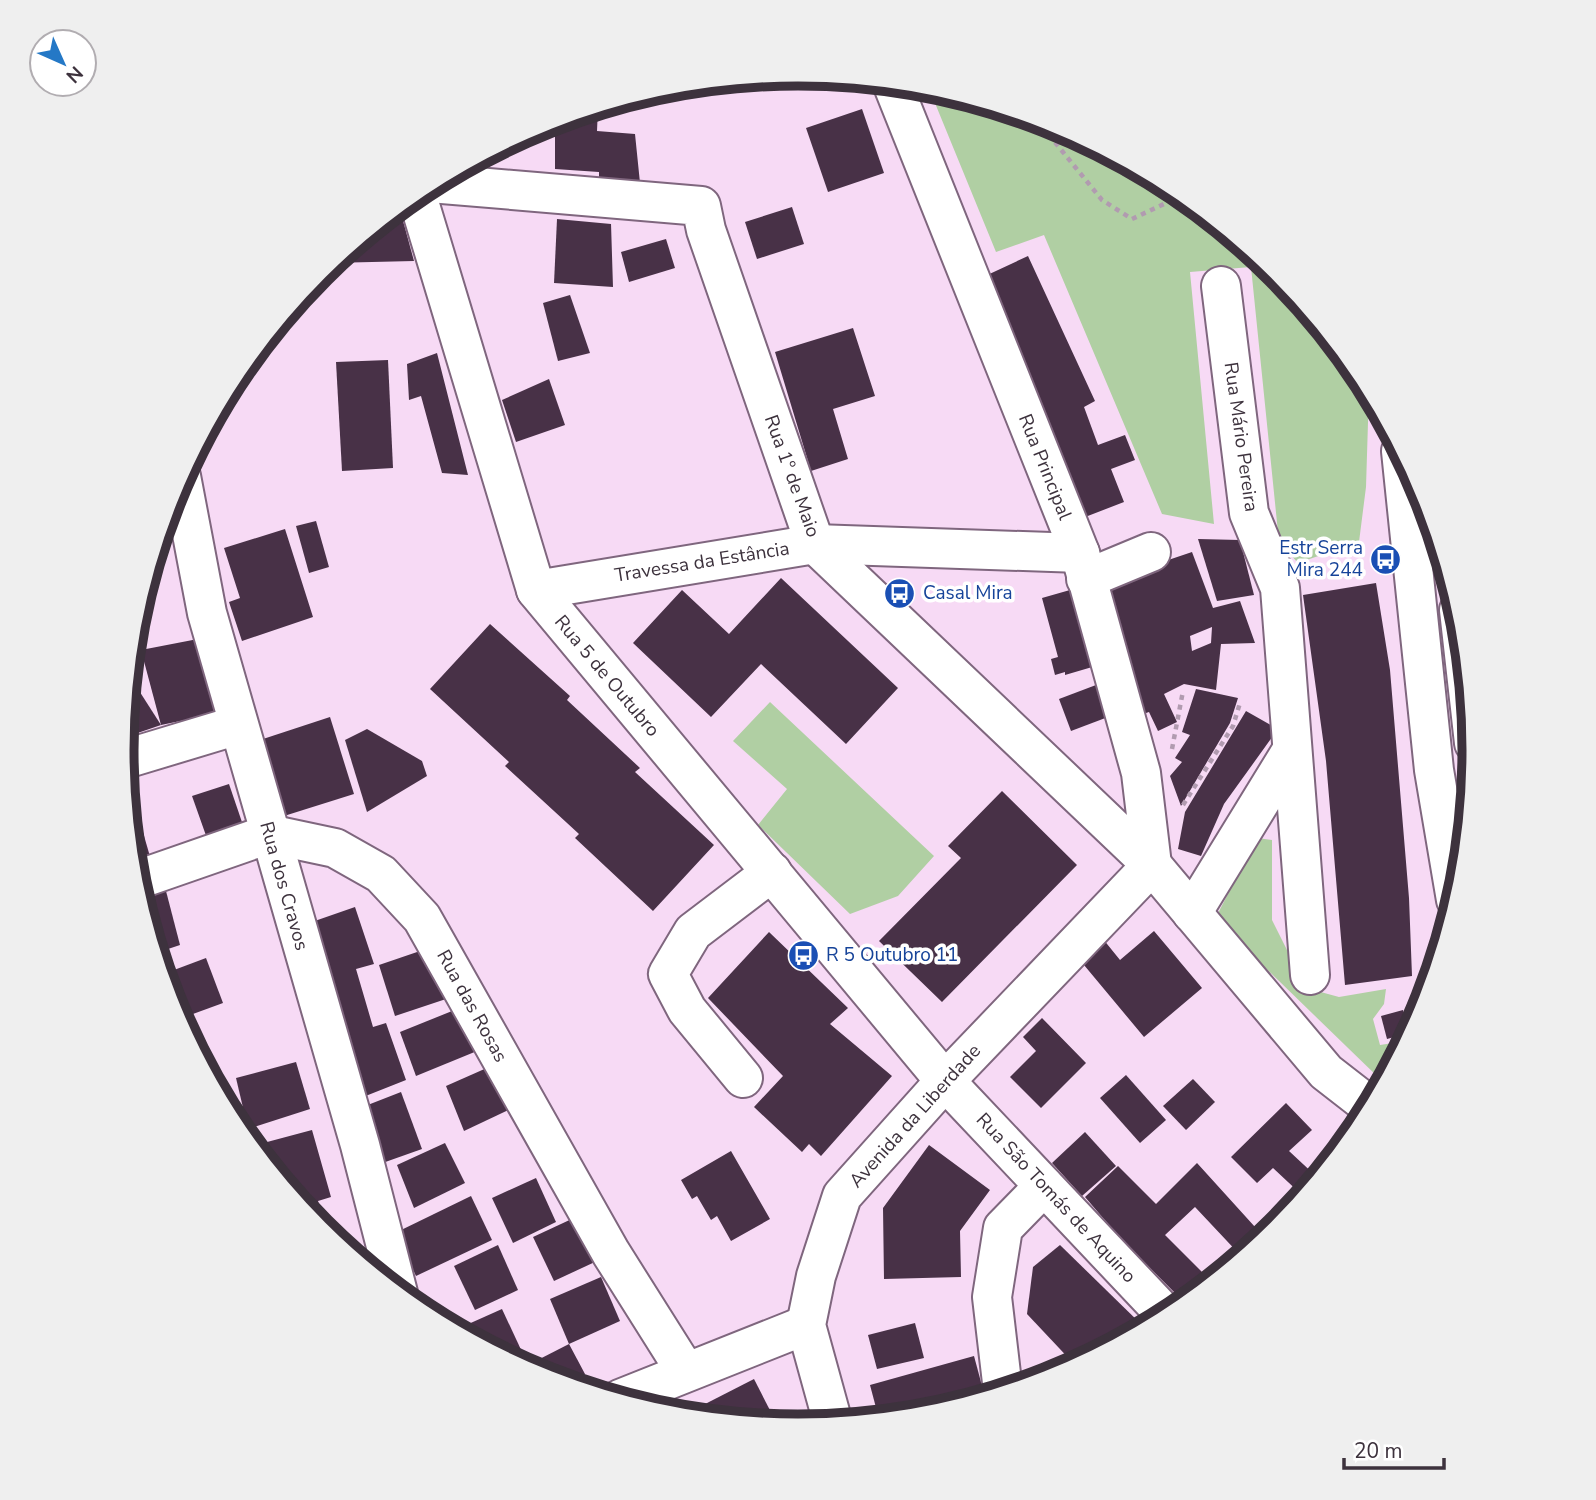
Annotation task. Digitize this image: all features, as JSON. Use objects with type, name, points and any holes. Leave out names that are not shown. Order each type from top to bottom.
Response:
[{"type":"street","name":"Rua Principal","points":[[896,93],[1083,566],[1141,773],[1150,851]]},
{"type":"street","name":"Rua 1º de Maio","points":[[450,185],[701,206],[706,230],[815,544],[1150,851],[1192,913],[1326,1072],[1362,1099]]},
{"type":"street","name":"Rua 5 de Outubro","points":[[420,205],[536,590],[945,1081]]},
{"type":"street","name":"Rua Mário Pereira","points":[[1221,286],[1249,513],[1280,587],[1311,975]]},
{"type":"street","points":[[1404,478],[1434,770],[1451,870]]},
{"type":"street","name":"Rua dos Cravos","points":[[184,495],[207,613],[360,1145],[394,1277]]},
{"type":"street","name":"Travessa da Estância","points":[[536,590],[815,544],[1083,566]]},
{"type":"street","points":[[1083,566],[1151,552]]},
{"type":"street","points":[[134,756],[238,725]]},
{"type":"street","points":[[1192,913],[1292,750]]},
{"type":"street","points":[[146,877],[269,834]]},
{"type":"street","name":"Rua das Rosas","points":[[269,834],[335,848],[381,874],[422,918],[611,1253],[685,1372]]},
{"type":"street","name":"Avenida da Liberdade","points":[[831,1413],[806,1325],[816,1276],[842,1196],[1150,851]]},
{"type":"street","points":[[743,1078],[687,1010],[668,974],[693,932],[772,872]]},
{"type":"street","name":"Rua São Tomás de Aquino","points":[[945,1081],[1159,1307]]},
{"type":"street","points":[[1002,1382],[992,1297],[1003,1228],[1044,1186]]},
{"type":"street","points":[[633,1394],[806,1325]]},
{"type":"path","points":[[1049,135],[1102,201],[1132,219],[1171,201]]},
{"type":"path","points":[[1150,851],[1233,726],[1240,703]]},
{"type":"shaded area","points":[[813,86],[813,90],[754,87]]},
{"type":"green space","points":[[934,100],[1012,121],[1092,154],[1167,198],[1202,223],[1268,280],[1325,346],[1368,411],[1366,487],[1359,542],[1298,563],[1279,542],[1251,267],[1190,272],[1214,524],[1162,514],[1044,235],[996,252]]},
{"type":"green space","points":[[770,702],[934,856],[898,896],[850,914],[758,825],[787,789],[733,741]]},
{"type":"green space","points":[[1257,838],[1272,840],[1272,920],[1306,988],[1339,997],[1386,989],[1384,1004],[1373,1019],[1380,1045],[1395,1043],[1377,1076],[1215,919]]},
{"type":"building","points":[[862,109],[884,173],[828,192],[806,128]]},
{"type":"building","points":[[598,117],[597,131],[635,134],[640,183],[599,181],[599,172],[555,169],[555,132]]},
{"type":"building","points":[[792,207],[804,244],[757,259],[745,222]]},
{"type":"building","points":[[402,217],[414,261],[347,263]]},
{"type":"building","points":[[557,219],[611,224],[613,287],[554,283]]},
{"type":"building","points":[[666,239],[675,268],[629,282],[621,252]]},
{"type":"building","points":[[1028,256],[1095,401],[1084,407],[1098,445],[1125,435],[1135,460],[1111,469],[1124,502],[1080,519],[983,277]]},
{"type":"building","points":[[570,295],[590,353],[558,361],[543,303]]},
{"type":"building","points":[[853,328],[875,396],[833,409],[848,459],[811,471],[775,352]]},
{"type":"building","points":[[437,353],[468,475],[442,473],[421,396],[409,400],[407,364]]},
{"type":"building","points":[[388,360],[393,468],[342,471],[336,362]]},
{"type":"building","points":[[549,379],[565,425],[516,442],[502,400]]},
{"type":"building","points":[[316,521],[329,567],[309,573],[296,526]]},
{"type":"building","points":[[285,529],[313,617],[242,641],[229,602],[240,598],[224,548]]},
{"type":"building","points":[[1198,539],[1240,540],[1254,595],[1217,601]]},
{"type":"building","points":[[1192,552],[1213,608],[1240,601],[1255,643],[1221,644],[1216,690],[1184,684],[1164,694],[1177,722],[1158,731],[1149,712],[1140,715],[1104,616],[1112,579]],"holes":[[[1212,627],[1211,643],[1192,651],[1190,636]]]},
{"type":"building","points":[[781,578],[898,688],[846,744],[761,664],[711,717],[633,643],[682,590],[729,634]]},
{"type":"building","points":[[1376,583],[1390,670],[1409,898],[1412,976],[1345,985],[1326,761],[1303,595]]},
{"type":"building","points":[[1077,588],[1099,665],[1065,675],[1065,672],[1055,675],[1051,659],[1058,657],[1042,598]]},
{"type":"building","points":[[490,624],[570,696],[567,700],[640,768],[635,772],[714,845],[653,911],[575,838],[579,834],[505,766],[509,762],[430,689]]},
{"type":"building","points":[[203,638],[219,713],[161,725],[141,650]]},
{"type":"building","points":[[1096,685],[1108,717],[1071,731],[1059,699]]},
{"type":"building","points":[[137,687],[161,725],[134,734]]},
{"type":"building","points":[[1196,689],[1238,698],[1230,723],[1181,806],[1170,776],[1182,762],[1175,758],[1190,735],[1182,732]]},
{"type":"building","points":[[1246,711],[1278,729],[1224,804],[1201,856],[1178,849],[1185,812]]},
{"type":"building","points":[[330,717],[354,794],[284,816],[260,740]]},
{"type":"building","points":[[367,729],[422,761],[427,776],[367,812],[345,740]]},
{"type":"building","points":[[229,784],[245,831],[209,844],[192,796]]},
{"type":"building","points":[[1002,791],[1077,865],[942,1002],[879,941],[961,858],[948,846]]},
{"type":"building","points":[[137,815],[151,860],[144,862],[139,837]]},
{"type":"building","points":[[166,891],[180,945],[165,950],[150,895]]},
{"type":"building","points":[[355,907],[374,964],[356,969],[373,1027],[386,1023],[406,1080],[358,1099],[309,923]]},
{"type":"building","points":[[1154,931],[1202,988],[1144,1037],[1079,959],[1103,939],[1120,960]]},
{"type":"building","points":[[769,932],[848,1008],[830,1024],[892,1076],[821,1156],[809,1144],[802,1152],[754,1107],[783,1076],[708,998]]},
{"type":"building","points":[[423,950],[449,998],[395,1016],[379,965]]},
{"type":"building","points":[[206,958],[223,1003],[189,1015],[172,971]]},
{"type":"building","points":[[462,1007],[477,1051],[416,1076],[400,1032]]},
{"type":"building","points":[[1403,1010],[1405,1019],[1398,1036],[1387,1039],[1381,1016]]},
{"type":"building","points":[[1042,1018],[1086,1063],[1041,1108],[1010,1077],[1036,1051],[1023,1037]]},
{"type":"building","points":[[296,1062],[310,1109],[252,1128],[245,1118],[236,1078]]},
{"type":"building","points":[[489,1067],[515,1107],[464,1131],[446,1086]]},
{"type":"building","points":[[1126,1075],[1166,1120],[1140,1143],[1100,1098]]},
{"type":"building","points":[[1193,1079],[1215,1102],[1186,1130],[1163,1106]]},
{"type":"building","points":[[401,1092],[422,1149],[374,1166],[360,1108]]},
{"type":"building","points":[[1286,1103],[1312,1130],[1289,1151],[1311,1171],[1296,1189],[1273,1168],[1257,1183],[1231,1157]]},
{"type":"building","points":[[312,1130],[331,1197],[318,1201],[321,1212],[299,1188],[263,1143]]},
{"type":"building","points":[[1085,1132],[1116,1166],[1082,1196],[1052,1163]]},
{"type":"building","points":[[445,1143],[465,1183],[414,1208],[397,1165]]},
{"type":"building","points":[[929,1145],[990,1190],[960,1231],[961,1277],[884,1279],[883,1208]]},
{"type":"building","points":[[731,1151],[770,1219],[731,1241],[717,1216],[711,1220],[697,1196],[692,1199],[681,1180]]},
{"type":"building","points":[[1197,1163],[1257,1230],[1235,1250],[1195,1207],[1165,1235],[1205,1275],[1177,1295],[1121,1239],[1085,1197],[1118,1166],[1156,1204]]},
{"type":"building","points":[[536,1178],[556,1222],[513,1243],[492,1198]]},
{"type":"building","points":[[471,1196],[492,1240],[416,1276],[395,1233]]},
{"type":"building","points":[[576,1217],[597,1261],[554,1281],[533,1237]]},
{"type":"building","points":[[498,1245],[518,1290],[475,1310],[454,1266]]},
{"type":"building","points":[[1060,1245],[1137,1320],[1067,1357],[1027,1314],[1033,1267]]},
{"type":"building","points":[[601,1277],[620,1321],[569,1344],[550,1299]]},
{"type":"building","points":[[502,1309],[523,1354],[504,1346],[466,1325]]},
{"type":"building","points":[[915,1323],[924,1358],[877,1369],[868,1335]]},
{"type":"building","points":[[569,1344],[585,1374],[579,1377],[536,1361]]},
{"type":"building","points":[[974,1356],[983,1388],[877,1410],[870,1385]]},
{"type":"building","points":[[754,1379],[772,1413],[700,1407]]},
{"type":"place","name":"Estr Serra Mira 244","points":[[1386,559]]},
{"type":"place","name":"Casal Mira","points":[[900,593]]},
{"type":"place","name":"R 5 Outubro 11","points":[[803,955]]}]
